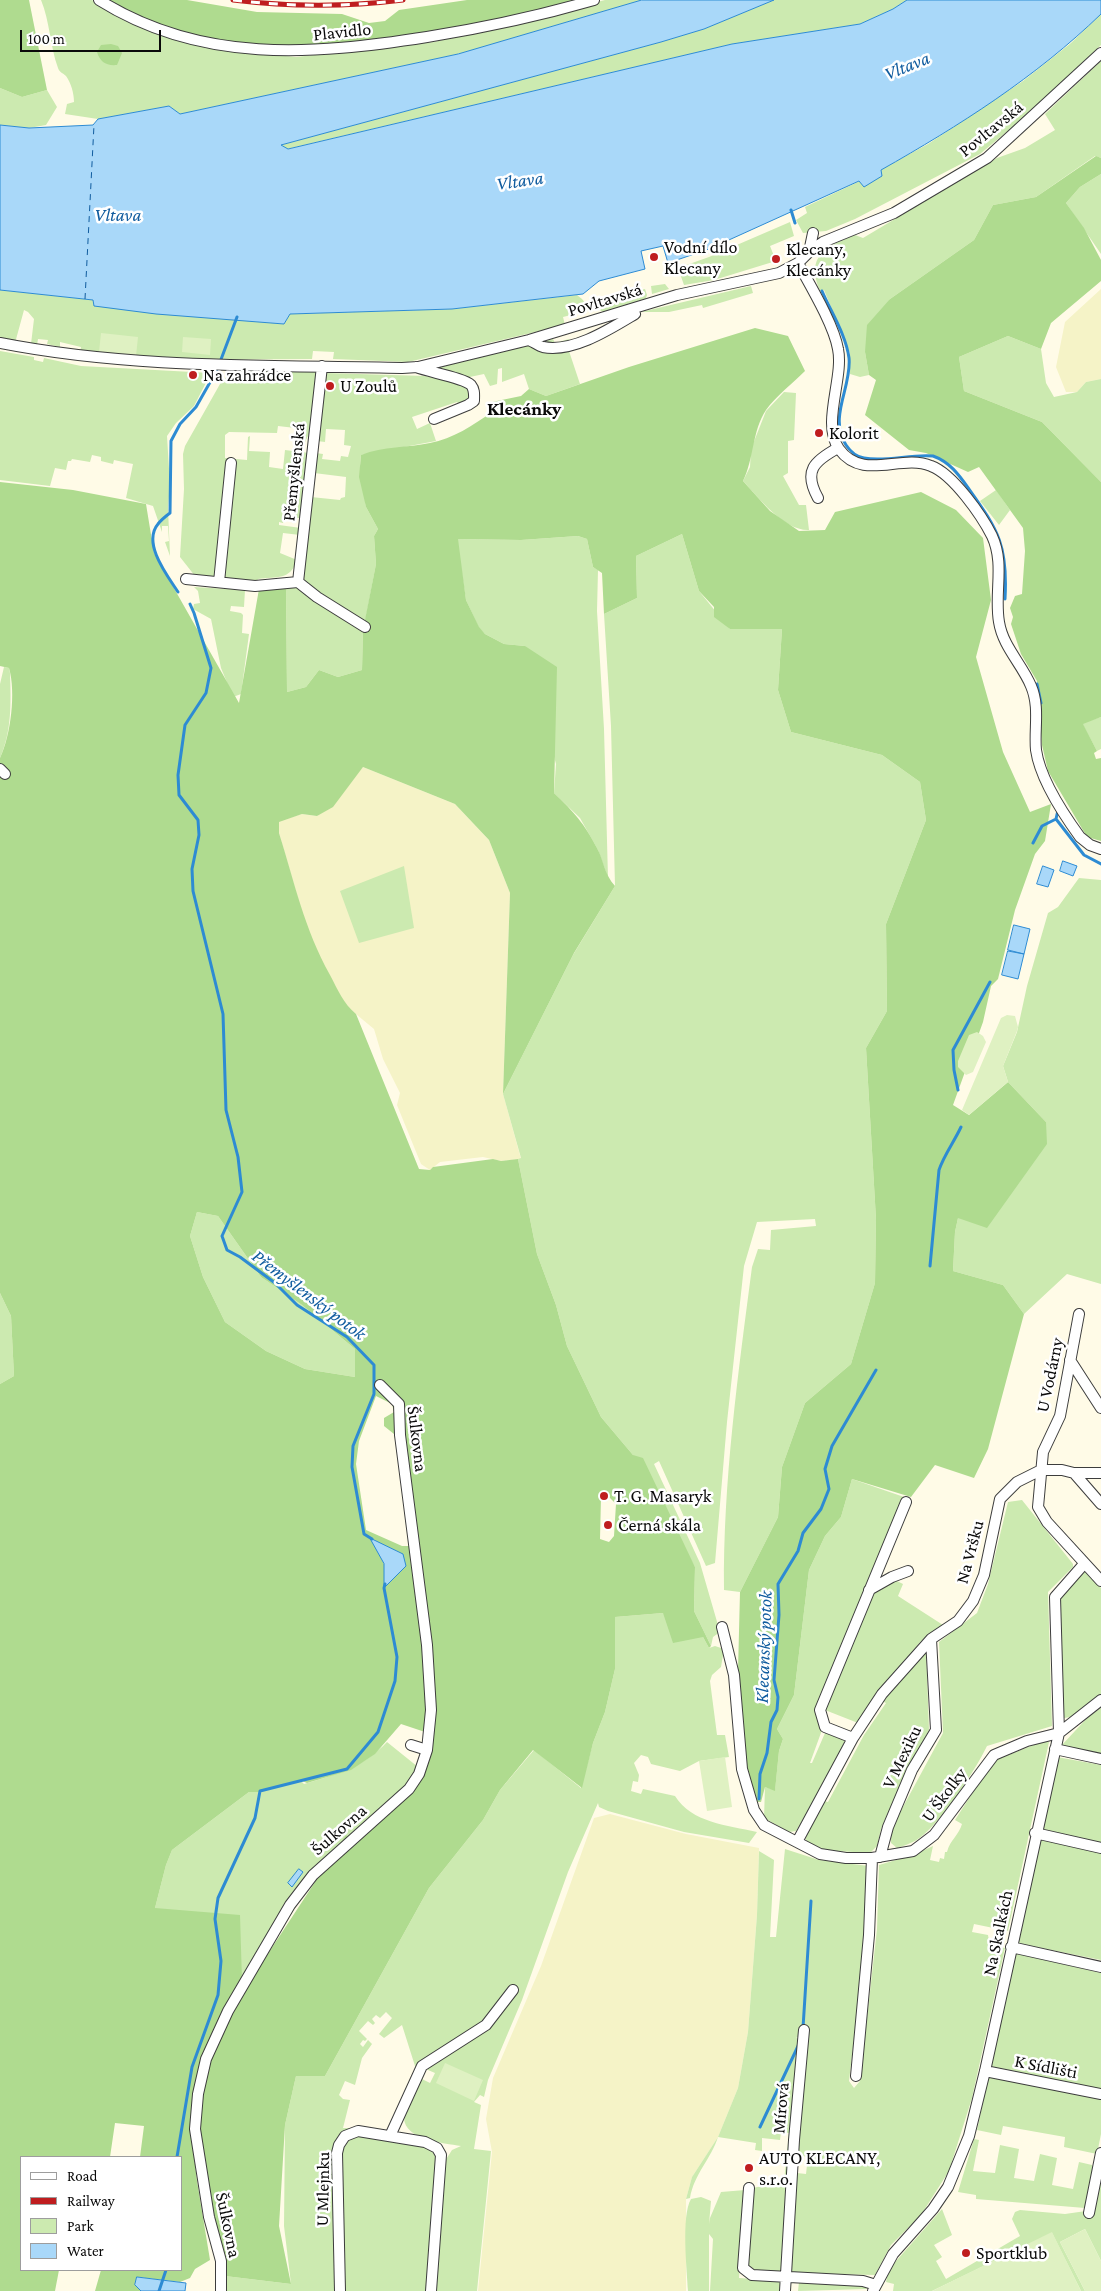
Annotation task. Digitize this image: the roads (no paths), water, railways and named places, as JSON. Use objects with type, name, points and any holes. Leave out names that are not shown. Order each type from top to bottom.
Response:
[{"type":"street","name":"Plavidlo","points":[[99,0],[133,19],[204,42],[249,50],[307,51],[381,44],[459,32],[549,13],[594,0]]},
{"type":"street","name":"Povltavská","points":[[0,343],[89,358],[139,362],[416,367],[530,340],[686,293],[779,272],[798,263],[808,252],[823,242],[894,213],[987,158],[1101,53]]},
{"type":"street","points":[[808,252],[813,233]]},
{"type":"street","points":[[798,263],[814,291],[838,346],[840,362],[833,430],[838,448],[847,458],[863,465],[876,467],[915,462],[938,469],[950,479],[983,522],[997,548],[1000,567],[998,615],[1002,635],[1031,686],[1035,698],[1036,750],[1041,768],[1080,837],[1090,845],[1101,850]]},
{"type":"street","points":[[530,340],[542,347],[568,346],[604,333],[635,314],[633,309]]},
{"type":"street","name":"Přemyšlenská","points":[[298,582],[322,366]]},
{"type":"street","points":[[416,367],[429,373],[467,382],[474,392],[474,401],[434,419]]},
{"type":"street","points":[[818,498],[812,488],[811,472],[815,463],[838,448]]},
{"type":"street","points":[[218,582],[232,463]]},
{"type":"street","points":[[186,579],[255,586],[298,582],[317,597],[365,627]]},
{"type":"street","name":"U Vodárny","points":[[1079,1314],[1060,1416],[1044,1452],[1038,1507],[1047,1522],[1101,1581]]},
{"type":"street","points":[[1070,1360],[1101,1408]]},
{"type":"street","name":"Šulkovna","points":[[221,2291],[220,2261],[209,2217],[194,2129],[198,2094],[206,2059],[228,2011],[290,1905],[313,1875],[409,1789],[419,1774],[427,1750],[430,1710],[427,1646],[400,1436],[400,1404],[380,1385]]},
{"type":"street","name":"Na Vršku","points":[[797,1842],[853,1738],[882,1694],[931,1639],[958,1621],[973,1601],[984,1575],[1000,1499],[1017,1482],[1041,1470],[1101,1473]]},
{"type":"street","points":[[1074,1473],[1101,1504]]},
{"type":"street","points":[[853,1738],[825,1727],[820,1710],[906,1502]]},
{"type":"street","name":"Na Skalkách","points":[[874,2288],[893,2254],[933,2209],[948,2187],[969,2136],[985,2071],[1035,1833],[1059,1733],[1055,1597],[1084,1564]]},
{"type":"street","points":[[868,1590],[908,1571]]},
{"type":"street","name":"U Školky","points":[[722,1627],[734,1675],[739,1742],[748,1794],[754,1810],[764,1825],[820,1854],[876,1858],[912,1851],[934,1835],[994,1755],[1027,1741],[1059,1733],[1101,1700]]},
{"type":"street","name":"V Mexiku","points":[[856,2076],[876,1858],[912,1770],[936,1730],[931,1639]]},
{"type":"street","points":[[411,1745],[427,1750]]},
{"type":"street","points":[[1055,1749],[1101,1759]]},
{"type":"street","points":[[1035,1833],[1101,1848]]},
{"type":"street","points":[[1011,1948],[1101,1967]]},
{"type":"street","points":[[390,2136],[422,2066],[486,2025],[513,1990]]},
{"type":"street","name":"Mírová","points":[[785,2291],[794,2140],[804,2030]]},
{"type":"street","name":"K Sídlišti","points":[[985,2071],[1101,2094]]},
{"type":"street","name":"U Mlejnku","points":[[340,2291],[337,2153],[339,2145],[345,2136],[358,2131],[425,2142],[437,2148],[441,2155],[431,2291]]},
{"type":"street","points":[[1089,2213],[1101,2153]]},
{"type":"street","points":[[749,2188],[743,2268],[752,2275],[863,2281],[874,2288]]},
{"type":"water","name":"Vltava","points":[[642,0],[774,0],[704,29],[661,42],[281,145],[288,149],[732,44],[860,24],[893,9],[907,0],[1101,0],[1101,14],[1050,59],[996,99],[939,136],[881,170],[882,176],[864,187],[859,181],[709,249],[668,263],[663,246],[641,251],[645,269],[599,281],[583,294],[452,309],[290,314],[284,324],[156,314],[94,306],[93,300],[0,290],[0,125],[29,128],[93,125],[98,119],[169,106],[180,114],[458,54]]},
{"type":"water","points":[[1063,861],[1077,866],[1073,876],[1060,871]]},
{"type":"water","points":[[1043,866],[1054,870],[1048,887],[1037,884]]},
{"type":"water","points":[[1014,925],[1030,929],[1024,954],[1008,950]]},
{"type":"water","points":[[1008,951],[1024,954],[1018,979],[1002,975]]},
{"type":"water","points":[[370,1538],[403,1554],[406,1566],[384,1588],[384,1564]]},
{"type":"water","points":[[299,1869],[303,1872],[292,1887],[288,1883]]},
{"type":"water","points":[[137,2277],[186,2283],[185,2291],[141,2291],[135,2285]]},
{"type":"waterway","name":"Klecanský potok","points":[[791,210],[795,223]]},
{"type":"waterway","name":"Klecanský potok","points":[[822,291],[842,332],[849,358],[849,369],[839,424],[846,445],[854,453],[864,458],[933,456],[954,470],[988,517],[999,540],[1005,566],[1005,599]]},
{"type":"waterway","name":"Přemyšlenský potok","points":[[178,592],[158,559],[153,540],[158,524],[170,513],[171,441],[180,424],[196,407],[217,370],[237,317]]},
{"type":"waterway","name":"Přemyšlenský potok","points":[[190,604],[211,668],[206,693],[185,725],[178,775],[179,795],[198,820],[199,835],[192,869],[193,891],[223,1014],[226,1110],[238,1157],[242,1192],[222,1236],[227,1250],[240,1257],[275,1283],[297,1305],[347,1337],[374,1365],[374,1394],[353,1446],[352,1467],[364,1534],[372,1539]]},
{"type":"waterway","name":"Klecanský potok","points":[[1037,684],[1041,703]]},
{"type":"waterway","name":"Klecanský potok","points":[[1033,843],[1042,826],[1056,819],[1058,810]]},
{"type":"waterway","points":[[1056,819],[1084,855],[1101,864]]},
{"type":"waterway","name":"Klecanský potok","points":[[958,1090],[953,1050],[990,982]]},
{"type":"waterway","name":"Klecanský potok","points":[[930,1266],[939,1170],[961,1127]]},
{"type":"waterway","name":"Klecanský potok","points":[[759,1799],[760,1774],[767,1753],[771,1722],[777,1710],[778,1697],[774,1680],[779,1615],[778,1584],[798,1551],[803,1533],[821,1509],[829,1489],[825,1469],[832,1446],[876,1370]]},
{"type":"waterway","name":"Přemyšlenský potok","points":[[177,2156],[192,2067],[218,1995],[221,1961],[215,1919],[218,1898],[255,1818],[260,1791],[347,1769],[378,1732],[395,1681],[397,1657],[384,1588],[385,1584]]},
{"type":"waterway","name":"Klecanský potok","points":[[803,2028],[811,1901]]},
{"type":"waterway","name":"Klecanský potok","points":[[760,2127],[799,2044]]},
{"type":"waterway","name":"Přemyšlenský potok","points":[[159,2291],[166,2271]]},
{"type":"railway","points":[[233,0],[318,5],[361,4],[403,0]]},
{"type":"place","name":"Vodní dílo Klecany","points":[[654,257]]},
{"type":"place","name":"Klecany, Klecánky","points":[[776,259]]},
{"type":"place","name":"Na zahrádce","points":[[193,375]]},
{"type":"place","name":"U Zoulů","points":[[330,386]]},
{"type":"place","name":"Kolorit","points":[[819,433]]},
{"type":"place","name":"T. G. Masaryk","points":[[604,1496]]},
{"type":"place","name":"Černá skála","points":[[608,1525]]},
{"type":"place","name":"AUTO KLECANY, s.r.o.","points":[[749,2168]]},
{"type":"place","name":"Sportklub","points":[[966,2253]]},
{"type":"district","name":"Klecánky","points":[[524,409]]}]
